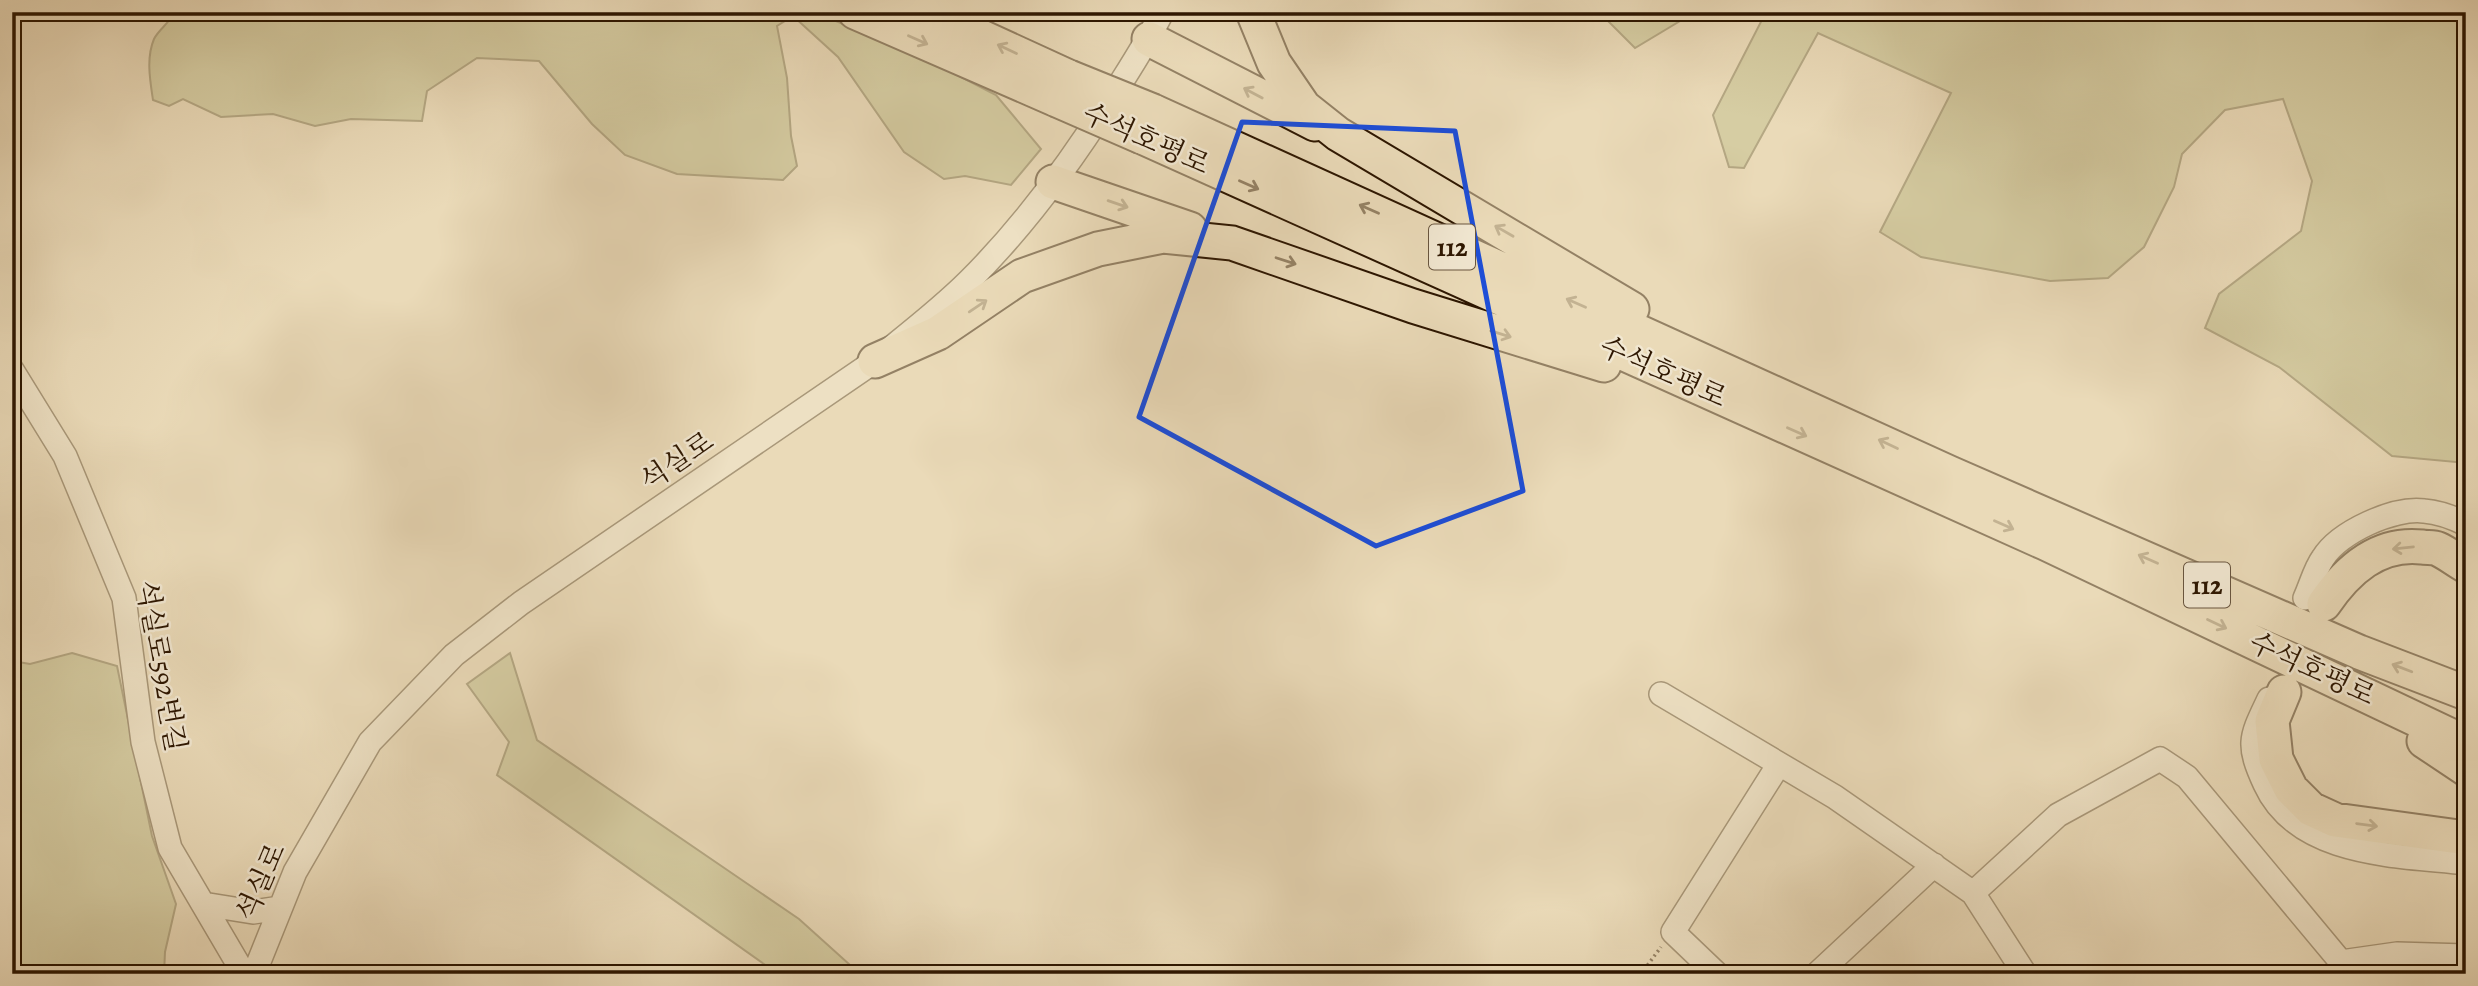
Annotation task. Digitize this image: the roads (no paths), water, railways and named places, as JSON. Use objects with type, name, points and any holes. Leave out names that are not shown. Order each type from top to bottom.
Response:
[{"type":"highway","name":"수석호평로","points":[[855,12],[1063,89],[1148,124],[1742,393],[2045,543],[2466,743]]},
{"type":"highway","name":"수석호평로","points":[[927,12],[1063,89]]},
{"type":"highway","points":[[1253,12],[1274,63],[1304,107],[1337,133]]},
{"type":"highway","points":[[1155,26],[1293,114],[1337,133],[1515,237],[1742,393]]},
{"type":"highway","points":[[1053,183],[1413,306],[1742,393]]},
{"type":"highway","points":[[875,361],[938,333],[1022,276],[1098,249],[1163,236],[1232,243]]},
{"type":"highway","name":"수석호평로","points":[[1742,393],[1938,467],[2359,652],[2466,693]]},
{"type":"highway","points":[[2315,601],[2374,555],[2402,545],[2437,549],[2466,566]]},
{"type":"highway","points":[[2336,680],[2466,769]]},
{"type":"highway","points":[[2273,704],[2276,759],[2291,789],[2311,809],[2335,820],[2466,838]]},
{"type":"street","name":"석실로","points":[[254,974],[295,872],[370,742],[454,655],[521,603],[875,361],[926,321],[969,281],[1019,226],[1053,183],[1084,141],[1155,26]]},
{"type":"street","name":"석실로592번길","points":[[12,370],[65,456],[124,598],[143,742],[170,848],[244,974]]},
{"type":"street","points":[[2315,601],[2323,557],[2342,538],[2367,524],[2395,513],[2423,511],[2466,524]]},
{"type":"street","points":[[1661,694],[1835,797],[1973,893],[2025,974]]},
{"type":"street","points":[[2273,704],[2251,736],[2256,765],[2270,795],[2300,827],[2328,841],[2368,850],[2466,863]]},
{"type":"street","points":[[1973,893],[2058,815],[2160,759],[2187,777],[2341,962],[2397,954],[2466,956]]},
{"type":"street","points":[[1717,974],[1672,932],[1779,764]]},
{"type":"street","points":[[1817,974],[1934,865]]},
{"type":"street","points":[[203,904],[253,912],[280,908]]}]
